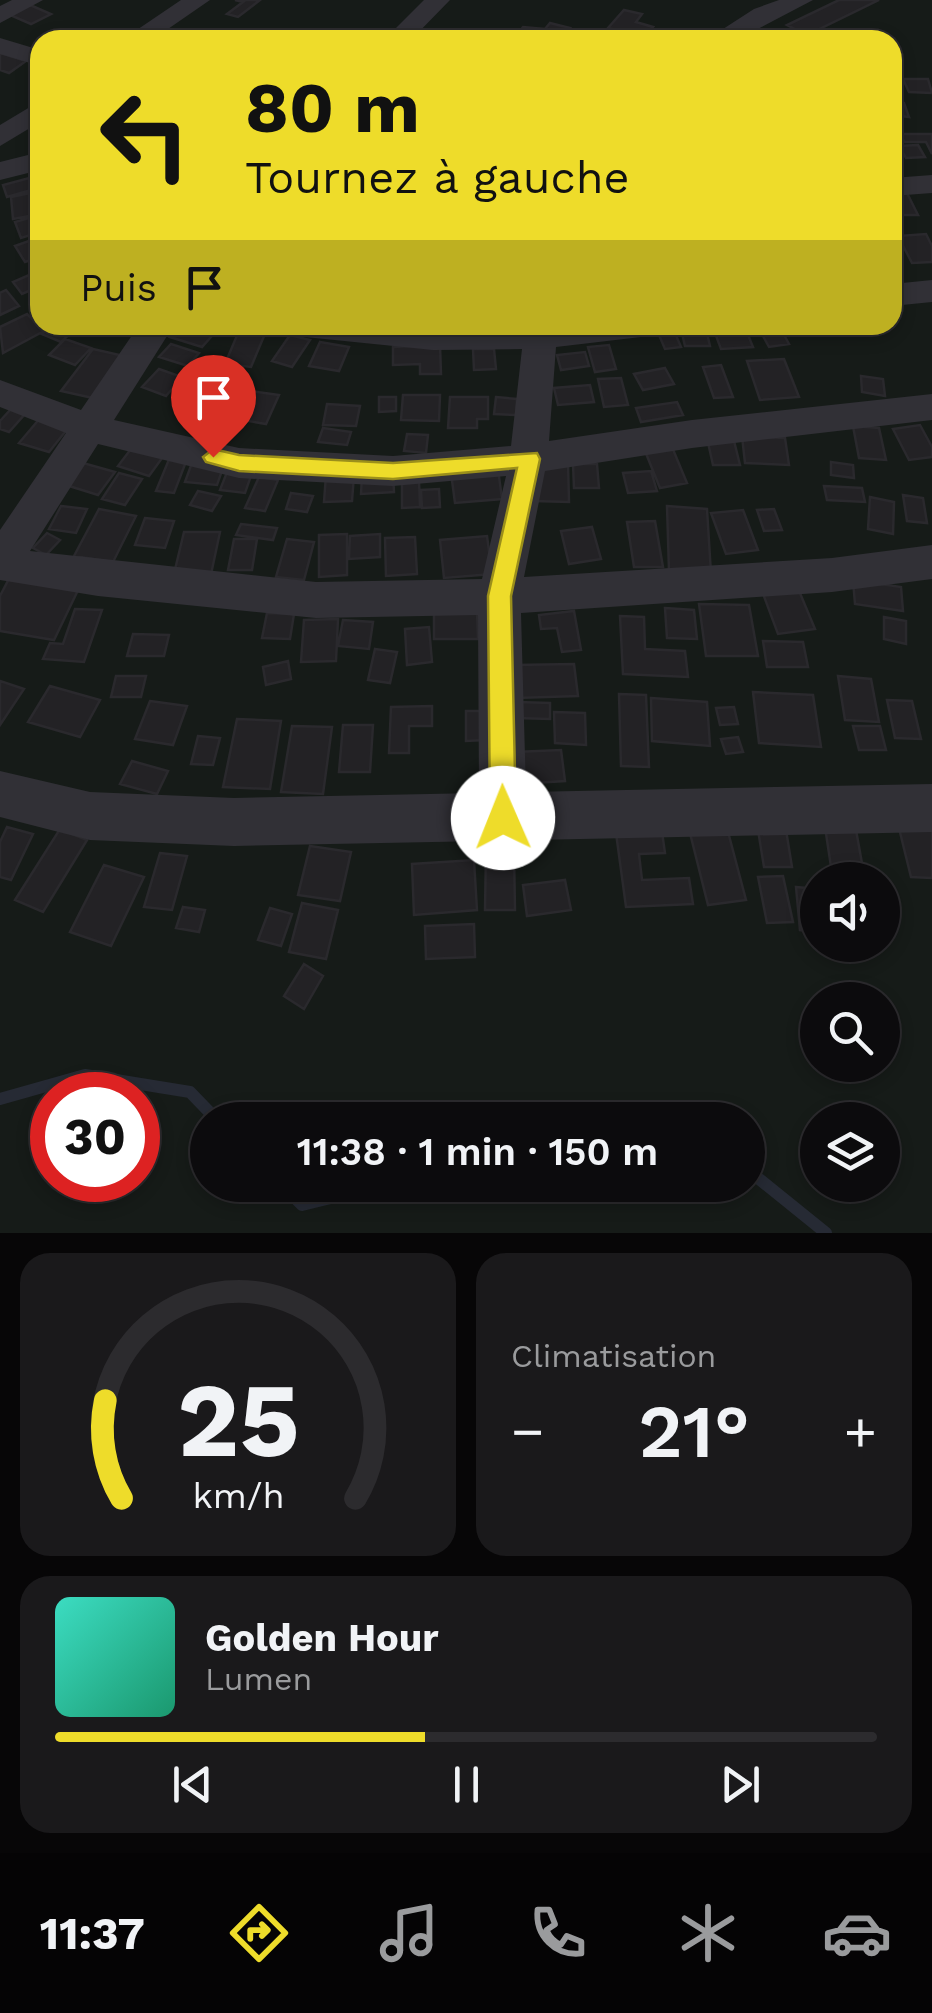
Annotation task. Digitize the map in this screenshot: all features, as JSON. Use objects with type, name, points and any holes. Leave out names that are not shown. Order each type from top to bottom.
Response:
[{"type":"street","points":[[0,16],[31,0]]},
{"type":"street","points":[[150,30],[198,0]]},
{"type":"street","points":[[407,30],[438,0]]},
{"type":"street","points":[[736,30],[762,14],[802,0]]},
{"type":"street","points":[[736,4],[762,14]]},
{"type":"street","points":[[0,46],[30,55]]},
{"type":"street","points":[[0,138],[30,116]]},
{"type":"street","points":[[0,172],[30,164]]},
{"type":"street","points":[[902,186],[932,184]]},
{"type":"street","points":[[902,294],[932,291]]},
{"type":"street","points":[[151,335],[92,429],[4,547],[98,580],[316,600],[500,596],[832,576],[932,562]]},
{"type":"street","points":[[365,335],[389,339],[476,335]]},
{"type":"street","points":[[503,818],[500,596],[530,459],[541,335]]},
{"type":"street","points":[[0,393],[92,429],[239,463],[393,471],[530,459],[692,434],[932,406]]},
{"type":"street","points":[[0,794],[90,816],[234,822],[932,808]]},
{"type":"shaded area","points":[[0,0],[932,0],[932,1233],[0,1233]]},
{"type":"building","points":[[235,0],[260,0],[238,17],[227,14],[243,2]]},
{"type":"building","points":[[839,0],[879,0],[817,30],[797,30],[787,25]]},
{"type":"building","points":[[30,5],[51,14],[31,24],[10,15]]},
{"type":"building","points":[[624,10],[642,14],[636,22],[653,27],[650,30],[608,28]]},
{"type":"building","points":[[550,23],[570,28],[521,30],[545,29]]},
{"type":"building","points":[[0,53],[26,61],[9,73],[0,70]]},
{"type":"building","points":[[903,79],[928,79],[932,93],[909,92]]},
{"type":"building","points":[[902,134],[932,134],[932,154],[926,142],[904,142]]},
{"type":"building","points":[[918,145],[925,157],[906,158],[902,146]]},
{"type":"building","points":[[30,178],[30,190],[7,197],[3,185]]},
{"type":"building","points":[[30,193],[30,216],[13,219],[11,197]]},
{"type":"building","points":[[902,193],[907,193],[918,215],[902,215]]},
{"type":"building","points":[[30,218],[30,235],[21,238],[15,222]]},
{"type":"building","points":[[926,234],[932,246],[932,262],[912,263],[902,236]]},
{"type":"building","points":[[30,241],[30,260],[25,262],[15,246]]},
{"type":"building","points":[[29,275],[30,290],[22,294],[13,282]]},
{"type":"building","points":[[6,290],[19,306],[0,315],[0,293]]},
{"type":"building","points":[[27,314],[30,335],[37,335],[3,353],[0,327]]},
{"type":"building","points":[[44,335],[69,335],[61,342]]},
{"type":"building","points":[[172,335],[213,335],[202,347]]},
{"type":"building","points":[[237,335],[264,336],[251,367],[225,364]]},
{"type":"building","points":[[290,335],[310,340],[292,367],[272,361]]},
{"type":"building","points":[[659,335],[676,335],[681,347],[665,349]]},
{"type":"building","points":[[682,335],[707,335],[710,346],[685,346]]},
{"type":"building","points":[[716,335],[748,335],[753,347],[721,349]]},
{"type":"building","points":[[784,335],[789,344],[769,347],[763,336]]},
{"type":"building","points":[[65,339],[91,348],[75,365],[49,355]]},
{"type":"building","points":[[320,342],[349,347],[339,371],[309,366]]},
{"type":"building","points":[[171,344],[199,353],[188,366],[159,357]]},
{"type":"building","points":[[440,345],[441,374],[420,374],[420,364],[393,365],[393,347]]},
{"type":"building","points":[[609,345],[616,369],[595,372],[588,347]]},
{"type":"building","points":[[93,349],[124,356],[93,398],[61,391]]},
{"type":"building","points":[[473,349],[494,349],[496,369],[474,370]]},
{"type":"building","points":[[585,352],[589,366],[561,370],[557,355]]},
{"type":"building","points":[[784,359],[799,397],[760,400],[747,361]]},
{"type":"building","points":[[721,365],[733,397],[714,398],[703,367]]},
{"type":"building","points":[[665,368],[674,384],[643,390],[634,374]]},
{"type":"building","points":[[159,369],[182,377],[166,396],[142,387]]},
{"type":"building","points":[[861,376],[883,379],[885,396],[862,392]]},
{"type":"building","points":[[621,378],[628,405],[604,407],[598,379]]},
{"type":"building","points":[[590,385],[594,402],[558,405],[554,388]]},
{"type":"building","points":[[213,389],[230,391],[218,418],[201,416]]},
{"type":"building","points":[[251,391],[279,395],[266,424],[237,419]]},
{"type":"building","points":[[403,395],[440,395],[439,421],[401,420]]},
{"type":"building","points":[[379,397],[396,397],[396,411],[379,412]]},
{"type":"building","points":[[450,397],[488,397],[488,419],[477,419],[477,428],[448,428]]},
{"type":"building","points":[[496,397],[517,399],[516,415],[494,414]]},
{"type":"building","points":[[677,402],[683,415],[641,422],[636,408]]},
{"type":"building","points":[[327,404],[360,406],[356,426],[323,425]]},
{"type":"building","points":[[11,409],[25,414],[9,432],[0,429],[0,421]]},
{"type":"building","points":[[47,410],[76,418],[49,452],[19,443]]},
{"type":"building","points":[[920,425],[932,447],[932,457],[909,460],[893,429]]},
{"type":"building","points":[[853,426],[879,428],[886,460],[859,458]]},
{"type":"building","points":[[323,428],[351,432],[347,445],[318,442]]},
{"type":"building","points":[[407,434],[428,435],[426,453],[404,451]]},
{"type":"building","points":[[742,436],[785,438],[789,465],[745,463]]},
{"type":"building","points":[[733,437],[740,465],[713,465],[707,438]]},
{"type":"building","points":[[134,445],[165,454],[149,476],[118,466]]},
{"type":"building","points":[[672,447],[687,483],[660,488],[645,451]]},
{"type":"building","points":[[170,457],[187,459],[174,493],[156,491]]},
{"type":"building","points":[[193,460],[225,462],[217,485],[185,482]]},
{"type":"building","points":[[534,461],[568,462],[569,502],[534,501]]},
{"type":"building","points":[[831,462],[853,465],[854,478],[831,475]]},
{"type":"building","points":[[83,463],[115,472],[98,495],[66,485]]},
{"type":"building","points":[[573,464],[597,464],[599,488],[574,488]]},
{"type":"building","points":[[229,467],[253,470],[245,493],[220,490]]},
{"type":"building","points":[[498,469],[502,499],[455,503],[451,473]]},
{"type":"building","points":[[651,471],[657,491],[628,493],[623,473]]},
{"type":"building","points":[[119,473],[142,479],[125,505],[102,499]]},
{"type":"building","points":[[326,475],[354,475],[352,501],[324,502]]},
{"type":"building","points":[[393,475],[394,492],[361,494],[362,476]]},
{"type":"building","points":[[259,477],[278,480],[265,511],[245,508]]},
{"type":"building","points":[[419,481],[420,507],[402,508],[402,482]]},
{"type":"building","points":[[824,486],[862,488],[865,502],[827,500]]},
{"type":"building","points":[[439,489],[440,507],[422,508],[421,490]]},
{"type":"building","points":[[198,491],[221,496],[212,511],[190,505]]},
{"type":"building","points":[[291,493],[313,496],[307,512],[286,509]]},
{"type":"building","points":[[903,495],[923,498],[927,523],[907,521]]},
{"type":"building","points":[[870,497],[894,502],[893,534],[868,529]]},
{"type":"building","points":[[61,506],[87,509],[76,533],[49,529]]},
{"type":"building","points":[[667,506],[707,509],[711,574],[669,571]]},
{"type":"building","points":[[99,509],[136,516],[113,562],[74,556]]},
{"type":"building","points":[[774,509],[782,530],[764,531],[757,510]]},
{"type":"building","points":[[743,510],[758,550],[726,554],[711,513]]},
{"type":"building","points":[[145,518],[174,521],[165,548],[135,545]]},
{"type":"building","points":[[655,521],[663,567],[634,567],[627,522]]},
{"type":"building","points":[[241,524],[277,528],[273,540],[236,535]]},
{"type":"building","points":[[592,527],[601,559],[569,564],[561,531]]},
{"type":"building","points":[[184,532],[220,532],[210,579],[173,578]]},
{"type":"building","points":[[47,533],[60,540],[46,555],[33,548]]},
{"type":"building","points":[[347,534],[347,575],[319,577],[319,535]]},
{"type":"building","points":[[380,534],[380,557],[349,559],[350,536]]},
{"type":"building","points":[[487,536],[492,574],[444,578],[440,540]]},
{"type":"building","points":[[415,537],[417,574],[386,576],[385,538]]},
{"type":"building","points":[[234,539],[257,539],[252,570],[228,570]]},
{"type":"building","points":[[287,539],[314,542],[304,580],[276,577]]},
{"type":"building","points":[[11,575],[80,586],[54,640],[0,631],[0,596]]},
{"type":"building","points":[[853,580],[901,587],[903,611],[855,604]]},
{"type":"building","points":[[797,586],[815,629],[778,634],[762,591]]},
{"type":"building","points":[[699,604],[749,605],[758,656],[706,656]]},
{"type":"building","points":[[665,608],[694,610],[697,639],[667,638]]},
{"type":"building","points":[[75,609],[102,610],[84,662],[43,659],[50,643],[63,644]]},
{"type":"building","points":[[574,611],[581,650],[562,652],[557,628],[541,629],[539,615]]},
{"type":"building","points":[[434,612],[477,612],[478,639],[434,639]]},
{"type":"building","points":[[267,613],[294,614],[290,639],[262,638]]},
{"type":"building","points":[[620,616],[644,617],[645,649],[685,651],[688,677],[623,674]]},
{"type":"building","points":[[884,617],[906,621],[906,644],[884,639]]},
{"type":"building","points":[[338,619],[336,661],[301,662],[304,620]]},
{"type":"building","points":[[343,620],[373,622],[369,649],[338,646]]},
{"type":"building","points":[[429,627],[432,662],[407,665],[405,629]]},
{"type":"building","points":[[133,634],[169,635],[164,656],[127,656]]},
{"type":"building","points":[[763,641],[803,642],[808,667],[767,667]]},
{"type":"building","points":[[375,649],[397,652],[390,683],[368,680]]},
{"type":"building","points":[[288,661],[291,679],[266,685],[263,667]]},
{"type":"building","points":[[574,664],[578,696],[516,698],[515,665]]},
{"type":"building","points":[[116,676],[146,676],[141,697],[111,697]]},
{"type":"building","points":[[838,676],[871,679],[879,722],[845,720]]},
{"type":"building","points":[[0,681],[24,689],[0,725]]},
{"type":"building","points":[[50,686],[100,700],[80,737],[28,722]]},
{"type":"building","points":[[753,692],[813,695],[821,747],[759,743]]},
{"type":"building","points":[[619,694],[646,695],[649,767],[621,766]]},
{"type":"building","points":[[651,698],[707,702],[710,746],[652,741]]},
{"type":"building","points":[[887,700],[912,701],[921,739],[895,738]]},
{"type":"building","points":[[150,701],[187,706],[173,745],[135,739]]},
{"type":"building","points":[[517,702],[550,703],[550,719],[516,718]]},
{"type":"building","points":[[432,706],[432,726],[409,726],[409,753],[389,753],[391,707]]},
{"type":"building","points":[[734,707],[738,724],[720,725],[716,708]]},
{"type":"building","points":[[466,711],[484,711],[485,740],[466,741]]},
{"type":"building","points":[[554,712],[585,713],[586,745],[555,743]]},
{"type":"building","points":[[237,719],[281,721],[270,789],[223,787]]},
{"type":"building","points":[[343,725],[373,725],[370,772],[339,772]]},
{"type":"building","points":[[292,726],[332,727],[323,794],[281,792]]},
{"type":"building","points":[[853,726],[880,726],[886,750],[859,750]]},
{"type":"building","points":[[198,736],[220,738],[213,765],[191,764]]},
{"type":"building","points":[[738,737],[743,752],[726,754],[721,739]]},
{"type":"building","points":[[561,750],[565,781],[518,784],[515,752]]},
{"type":"building","points":[[132,761],[168,771],[157,794],[120,784]]},
{"type":"building","points":[[898,824],[932,825],[932,878],[911,877]]},
{"type":"building","points":[[7,827],[33,834],[11,880],[0,877],[0,842]]},
{"type":"building","points":[[825,827],[856,830],[862,862],[830,862]]},
{"type":"building","points":[[727,828],[746,900],[708,905],[690,833]]},
{"type":"building","points":[[60,829],[87,840],[43,912],[15,900]]},
{"type":"building","points":[[758,830],[786,830],[792,867],[764,867]]},
{"type":"building","points":[[662,832],[665,853],[639,854],[642,880],[689,878],[693,904],[626,907],[616,833]]},
{"type":"building","points":[[310,846],[351,852],[340,901],[298,895]]},
{"type":"building","points":[[486,851],[514,852],[515,910],[485,910]]},
{"type":"building","points":[[160,853],[187,856],[172,910],[144,907]]},
{"type":"building","points":[[474,860],[477,910],[414,915],[412,864]]},
{"type":"building","points":[[104,865],[144,877],[111,946],[70,932]]},
{"type":"building","points":[[783,876],[793,922],[767,923],[758,877]]},
{"type":"building","points":[[565,880],[571,910],[527,916],[523,885]]},
{"type":"building","points":[[796,887],[800,887],[800,930]]},
{"type":"building","points":[[302,903],[338,910],[326,959],[289,952]]},
{"type":"building","points":[[183,907],[205,910],[199,932],[176,928]]},
{"type":"building","points":[[270,908],[292,914],[281,946],[258,940]]},
{"type":"building","points":[[474,924],[475,957],[426,959],[425,926]]},
{"type":"building","points":[[304,964],[323,976],[304,1009],[284,996]]},
{"type":"waterway","points":[[0,1099],[85,1075],[190,1092],[200,1102]]},
{"type":"waterway","points":[[765,1184],[826,1233]]},
{"type":"waterway","points":[[299,1202],[314,1202]]},
{"type":"route","points":[[213,457],[239,463],[393,471],[530,459],[500,596],[503,818]]}]
